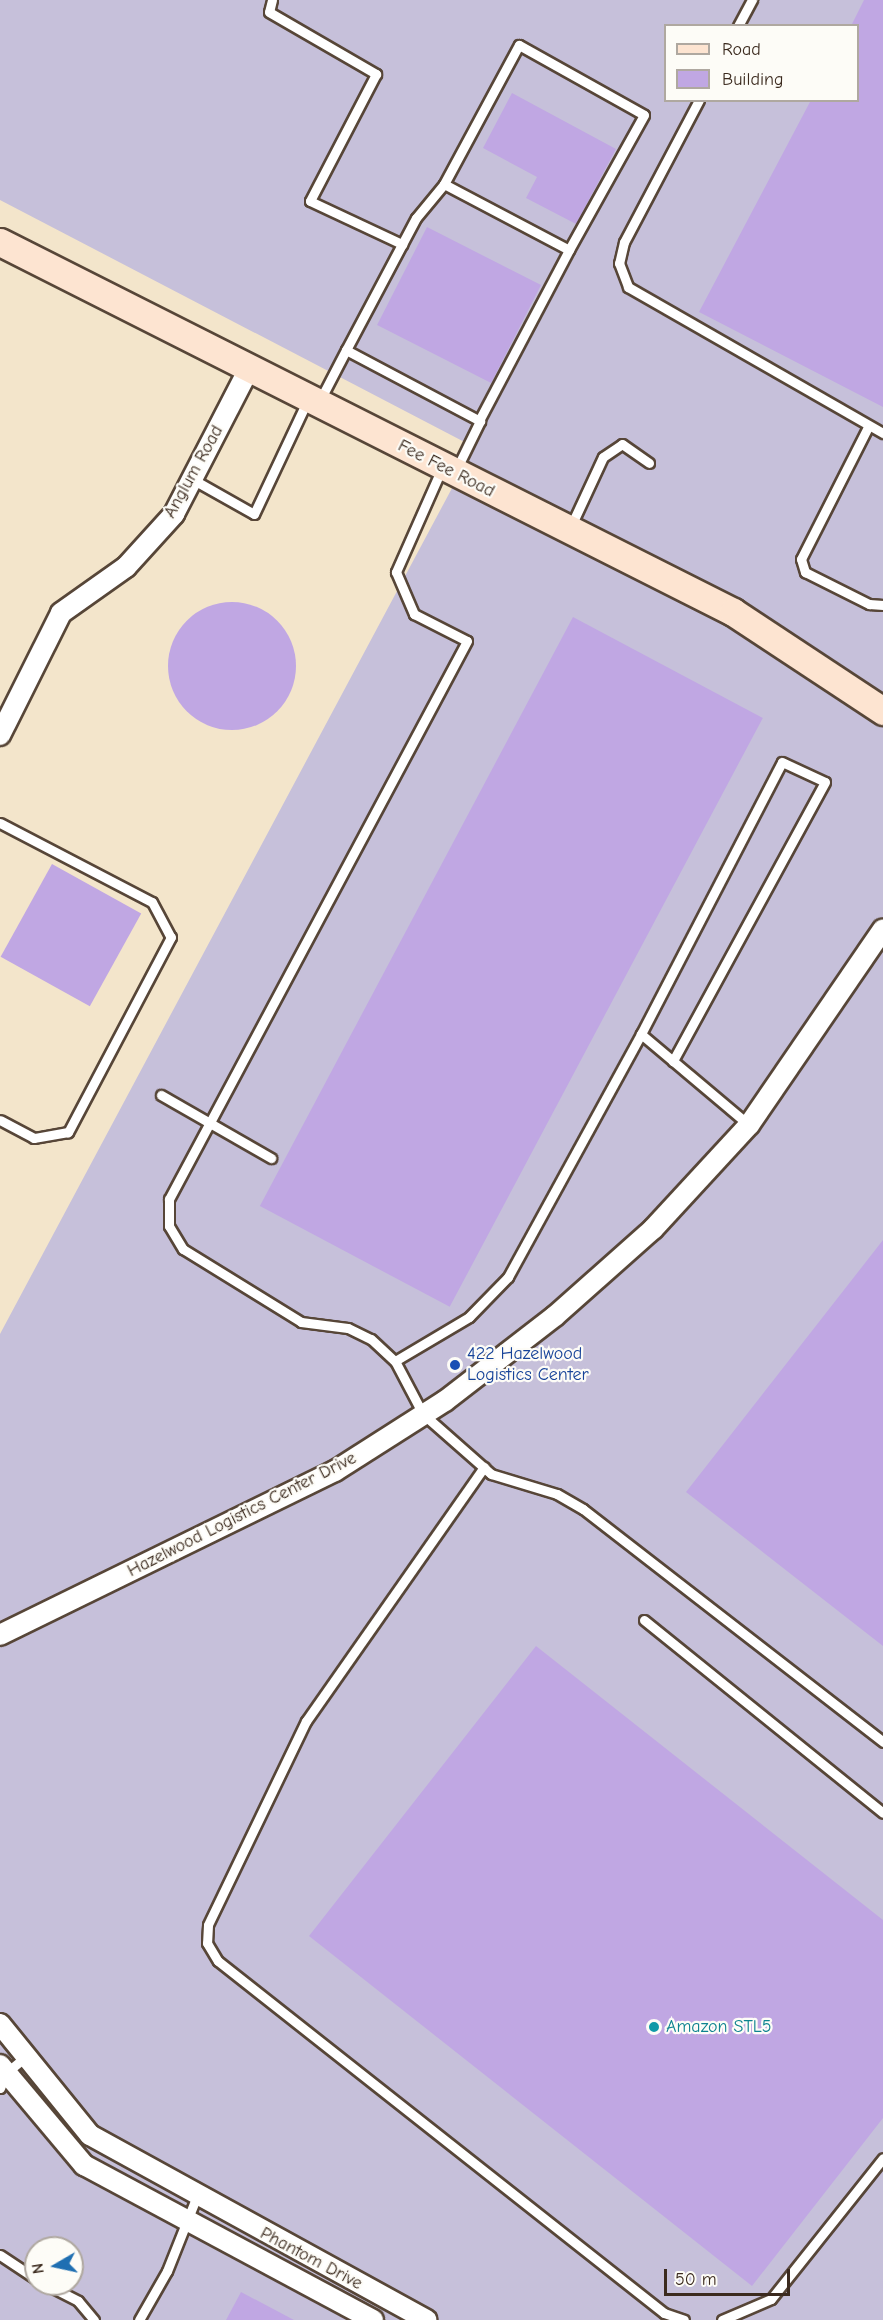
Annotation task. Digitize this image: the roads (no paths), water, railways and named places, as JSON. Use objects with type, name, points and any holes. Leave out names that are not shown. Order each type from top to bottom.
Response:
[{"type":"street","name":"Fee Fee Road","points":[[0,242],[448,471],[733,612],[883,711]]},
{"type":"street","name":"Anglum Road","points":[[0,735],[61,613],[126,567],[174,514],[249,369]]},
{"type":"street","name":"Hazelwood Logistics Center Drive","points":[[0,1635],[335,1471],[423,1414],[555,1316],[653,1229],[749,1125],[883,929]]},
{"type":"street","name":"Phantom Drive","points":[[0,2024],[90,2135],[196,2198],[427,2320]]},
{"type":"street","name":"Phantom Drive","points":[[2,2075],[84,2165],[373,2320]]},
{"type":"lane","points":[[272,0],[269,12],[376,74],[310,201],[402,244]]},
{"type":"lane","points":[[739,24],[752,0]]},
{"type":"lane","points":[[192,479],[254,514],[313,401],[346,350],[402,244],[444,184],[519,45],[644,115],[569,250],[479,421],[448,471],[396,572],[414,614],[467,641],[169,1199],[169,1226],[183,1249],[301,1322],[348,1328],[371,1339],[395,1361],[423,1414],[484,1467],[583,1509],[883,1742]]},
{"type":"lane","points":[[698,102],[624,242],[619,263],[628,287],[883,434]]},
{"type":"lane","points":[[444,184],[569,250]]},
{"type":"lane","points":[[346,350],[479,421]]},
{"type":"lane","points":[[868,427],[801,559],[805,573],[869,604],[883,605]]},
{"type":"lane","points":[[569,531],[603,457],[622,444],[648,463]]},
{"type":"lane","points":[[395,1361],[469,1317],[508,1277],[641,1034],[782,762],[825,782],[673,1061]]},
{"type":"lane","points":[[0,823],[152,902],[171,937],[68,1132],[34,1138],[0,1120]]},
{"type":"lane","points":[[641,1034],[749,1125]]},
{"type":"lane","points":[[161,1095],[271,1158]]},
{"type":"lane","points":[[484,1467],[306,1721],[208,1925],[207,1943],[218,1961],[664,2313],[684,2320]]},
{"type":"lane","points":[[644,1620],[883,1813]]},
{"type":"lane","name":"Phantom Drive","points":[[2,2075],[25,2057]]},
{"type":"lane","points":[[722,2320],[771,2299],[883,2158]]},
{"type":"lane","points":[[139,2320],[196,2198]]},
{"type":"lane","points":[[0,2255],[24,2271]]},
{"type":"lane","points":[[68,2296],[78,2301],[94,2320]]},
{"type":"place","name":"422 Hazelwood Logistics Center","points":[[455,1365]]},
{"type":"place","name":"Amazon STL5","points":[[654,2027]]}]
